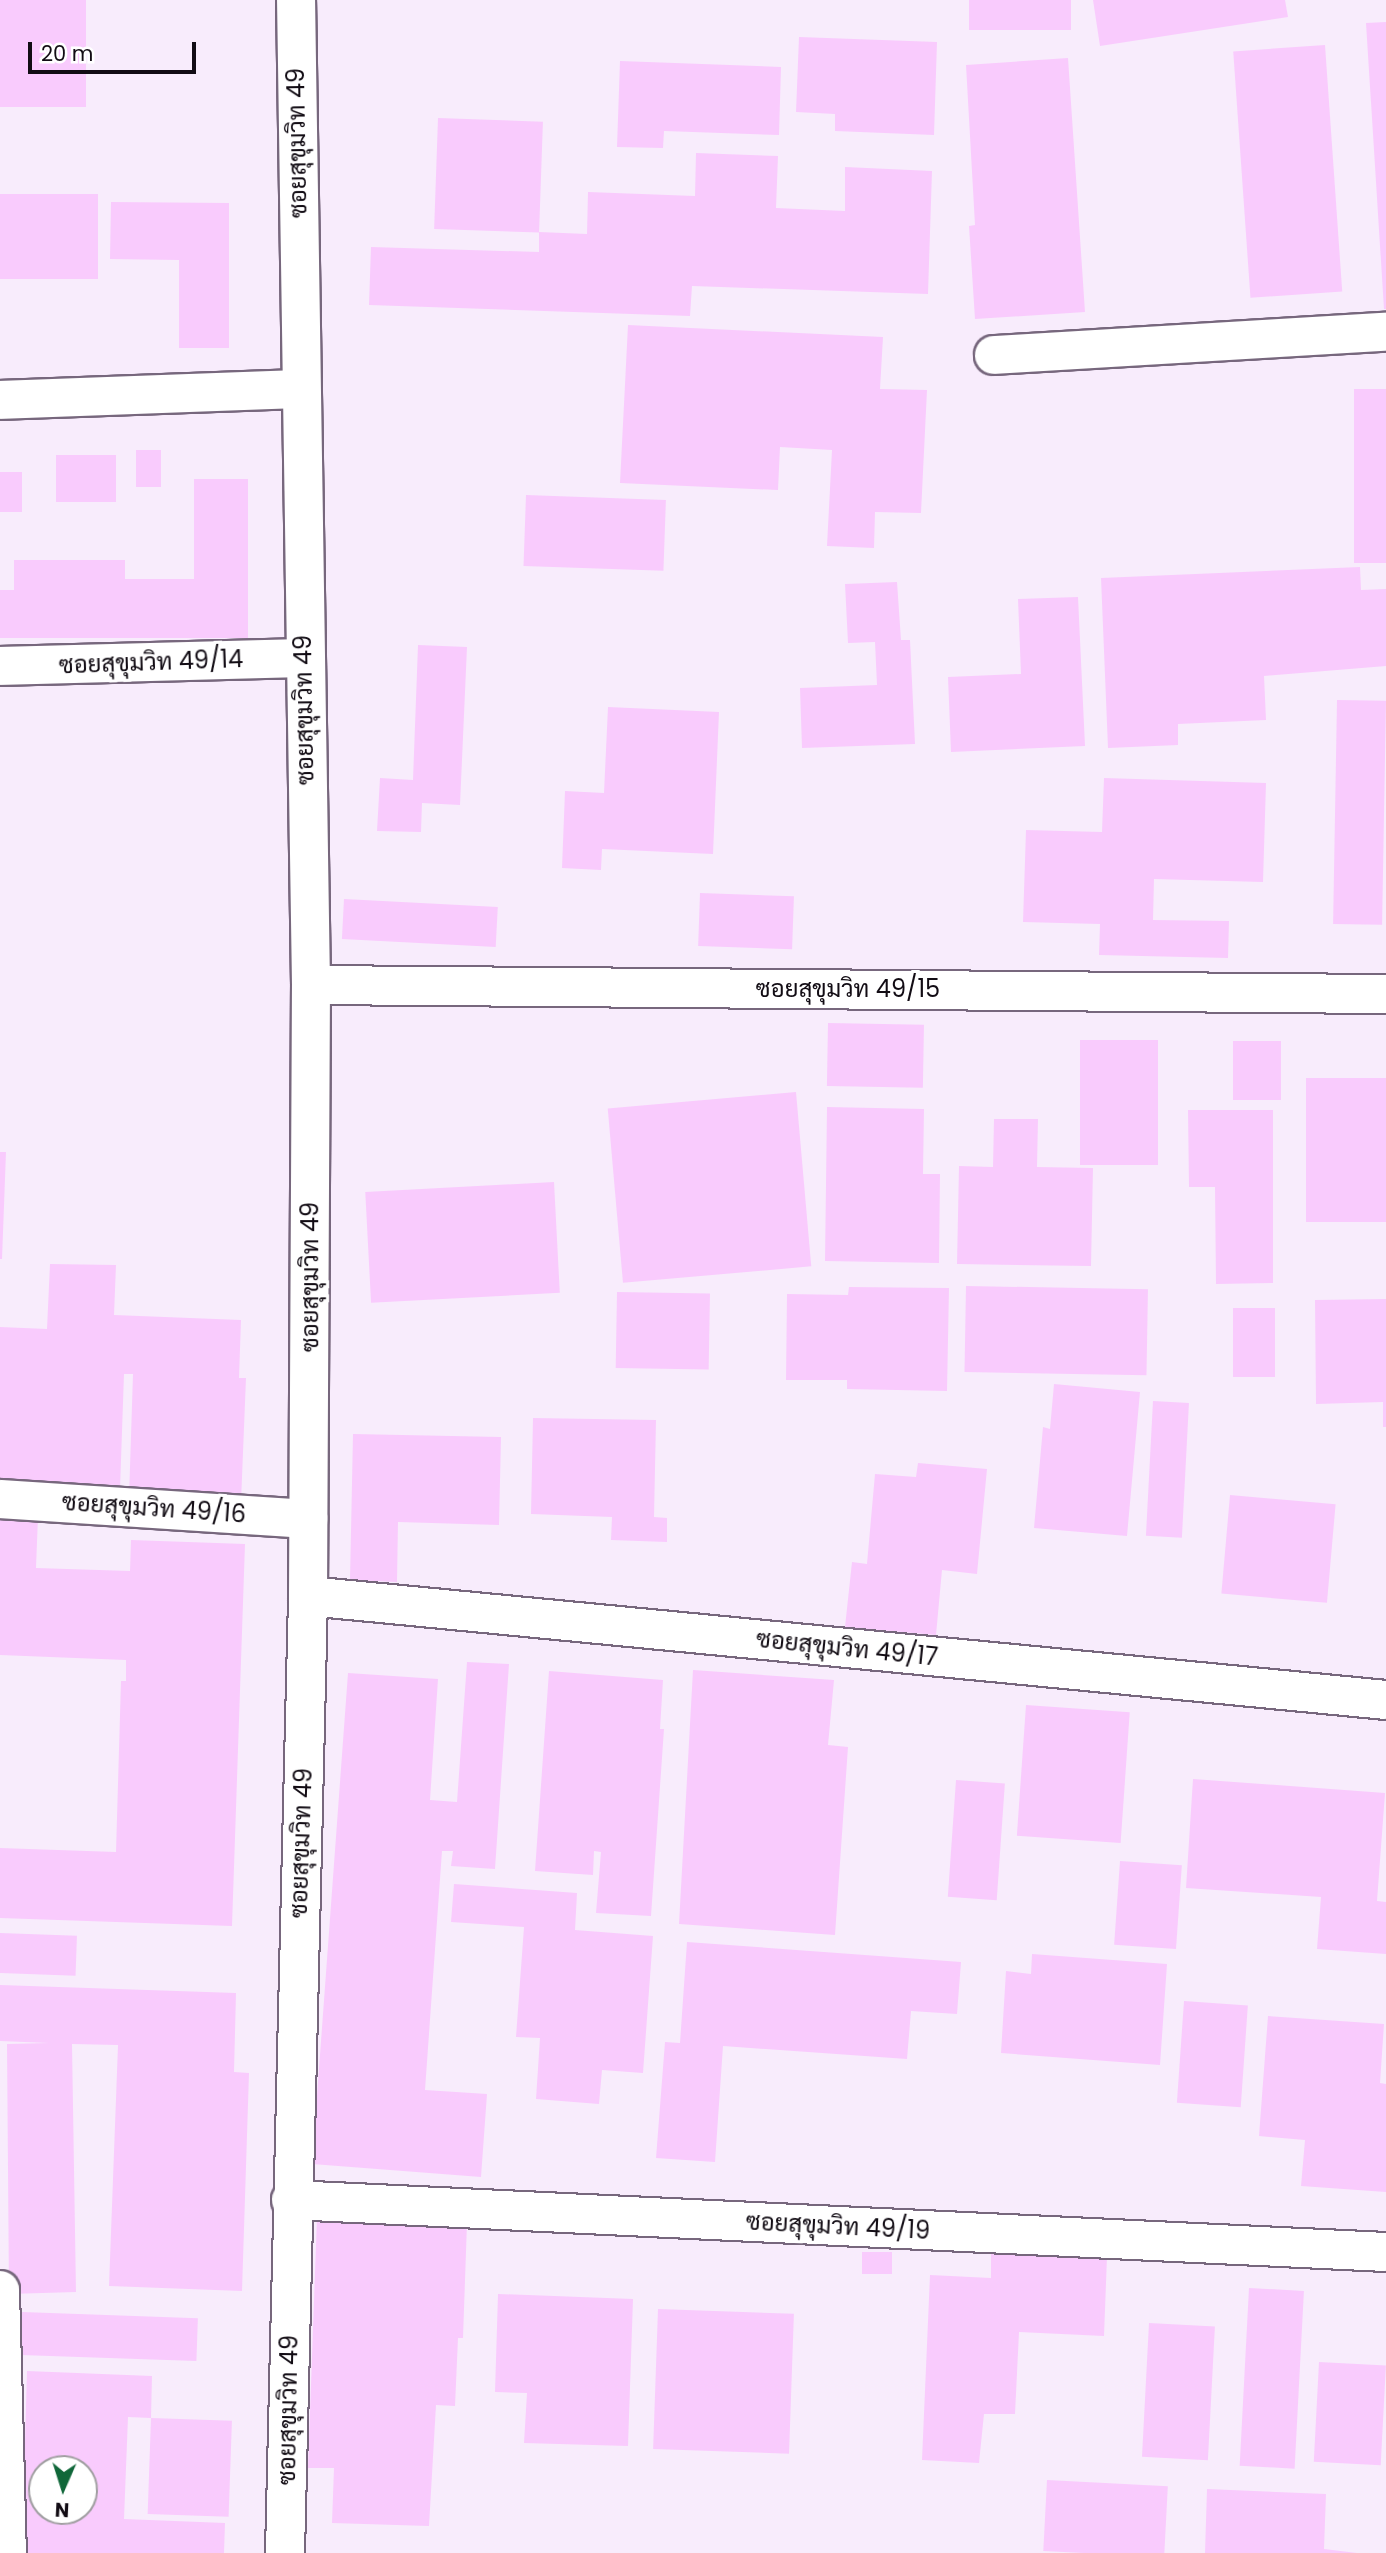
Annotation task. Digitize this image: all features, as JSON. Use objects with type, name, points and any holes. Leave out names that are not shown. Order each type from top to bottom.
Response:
[{"type":"street","name":"ซอยสุขุมวิท 49","points":[[285,2553],[291,2200],[308,1596],[311,985],[303,657],[296,0]]},
{"type":"street","points":[[994,355],[1386,332]]},
{"type":"street","points":[[0,400],[300,389]]},
{"type":"street","name":"ซอยสุขุมวิท 49/14","points":[[0,666],[303,657]]},
{"type":"street","name":"ซอยสุขุมวิท 49/15","points":[[311,985],[1386,994]]},
{"type":"street","name":"ซอยสุขุมวิท 49/16","points":[[0,1499],[308,1519]]},
{"type":"street","name":"ซอยสุขุมวิท 49/17","points":[[308,1596],[1386,1700]]},
{"type":"street","name":"ซอยสุขุมวิท 49/19","points":[[291,2200],[1386,2252]]},
{"type":"street","points":[[0,2290],[7,2553]]},
{"type":"building","points":[[0,0],[86,0],[86,107],[0,107]]},
{"type":"building","points":[[969,0],[1071,0],[1071,30],[969,30]]},
{"type":"building","points":[[1093,0],[1285,0],[1288,17],[1100,46]]},
{"type":"building","points":[[1386,22],[1386,309],[1384,309],[1366,23]]},
{"type":"building","points":[[799,37],[937,42],[934,135],[835,131],[835,114],[796,112]]},
{"type":"building","points":[[1325,45],[1342,291],[1250,298],[1233,51]]},
{"type":"building","points":[[1068,58],[1085,312],[975,319],[969,226],[975,225],[966,65]]},
{"type":"building","points":[[620,61],[781,67],[779,135],[664,131],[663,148],[617,147]]},
{"type":"building","points":[[438,118],[543,122],[539,233],[434,229]]},
{"type":"building","points":[[696,153],[778,156],[776,208],[845,211],[845,167],[932,171],[928,294],[692,286],[690,316],[369,305],[371,247],[539,252],[539,232],[587,234],[588,192],[695,196]]},
{"type":"building","points":[[0,194],[98,194],[98,279],[0,279]]},
{"type":"building","points":[[111,202],[229,203],[229,348],[179,348],[179,260],[110,259]]},
{"type":"building","points":[[628,325],[883,337],[880,389],[927,390],[921,513],[875,512],[874,548],[827,546],[832,450],[780,447],[778,490],[620,483]]},
{"type":"building","points":[[1354,389],[1386,389],[1386,563],[1354,563]]},
{"type":"building","points":[[136,450],[161,450],[161,487],[136,487]]},
{"type":"building","points":[[56,455],[116,455],[116,502],[56,502]]},
{"type":"building","points":[[0,472],[22,472],[22,512],[0,512]]},
{"type":"building","points":[[194,479],[248,479],[248,638],[0,638],[0,590],[14,590],[14,560],[125,560],[125,579],[194,579]]},
{"type":"building","points":[[526,495],[666,500],[663,571],[524,566]]},
{"type":"building","points":[[1360,567],[1361,590],[1386,589],[1386,666],[1264,676],[1266,720],[1178,724],[1178,745],[1108,748],[1101,578]]},
{"type":"building","points":[[897,582],[901,640],[910,640],[915,744],[802,748],[800,688],[877,685],[875,642],[848,643],[845,584]]},
{"type":"building","points":[[1078,597],[1085,746],[951,752],[948,677],[1021,674],[1018,599]]},
{"type":"building","points":[[418,645],[467,647],[460,805],[422,803],[421,832],[377,831],[380,778],[413,780]]},
{"type":"building","points":[[1337,700],[1386,701],[1382,925],[1333,924]]},
{"type":"building","points":[[608,707],[719,712],[713,854],[602,849],[601,870],[562,868],[565,791],[604,793]]},
{"type":"building","points":[[1104,778],[1266,783],[1263,882],[1154,879],[1153,920],[1229,921],[1228,958],[1099,955],[1100,924],[1023,922],[1026,830],[1102,832]]},
{"type":"building","points":[[700,893],[794,896],[792,949],[698,946]]},
{"type":"building","points":[[344,899],[498,907],[496,947],[342,939]]},
{"type":"building","points":[[828,1023],[924,1025],[923,1088],[827,1086]]},
{"type":"building","points":[[1080,1040],[1158,1040],[1158,1165],[1080,1165]]},
{"type":"building","points":[[1233,1041],[1281,1041],[1281,1100],[1233,1100]]},
{"type":"building","points":[[1306,1078],[1386,1078],[1386,1222],[1306,1222]]},
{"type":"building","points":[[796,1092],[811,1266],[623,1283],[608,1108]]},
{"type":"building","points":[[827,1107],[924,1109],[923,1174],[940,1174],[939,1263],[825,1261]]},
{"type":"building","points":[[1188,1110],[1273,1110],[1273,1283],[1216,1284],[1215,1187],[1189,1187]]},
{"type":"building","points":[[994,1119],[1038,1119],[1037,1167],[1093,1168],[1091,1266],[957,1264],[959,1166],[993,1167]]},
{"type":"building","points":[[0,1152],[6,1152],[2,1259],[0,1259]]},
{"type":"building","points":[[554,1182],[560,1293],[371,1303],[365,1192]]},
{"type":"building","points":[[50,1264],[116,1265],[114,1315],[241,1320],[239,1378],[246,1378],[241,1502],[129,1498],[133,1374],[124,1374],[120,1489],[0,1485],[0,1327],[47,1329]]},
{"type":"building","points":[[966,1286],[1148,1289],[1146,1375],[964,1372]]},
{"type":"building","points":[[849,1287],[949,1288],[947,1391],[847,1389],[847,1380],[786,1380],[787,1294],[848,1295]]},
{"type":"building","points":[[617,1292],[710,1294],[709,1370],[616,1368]]},
{"type":"building","points":[[1386,1299],[1386,1427],[1383,1427],[1383,1402],[1316,1404],[1315,1300]]},
{"type":"building","points":[[1233,1308],[1275,1308],[1275,1377],[1233,1377]]},
{"type":"building","points":[[1054,1384],[1140,1392],[1127,1536],[1034,1528],[1043,1427],[1050,1429]]},
{"type":"building","points":[[1153,1401],[1189,1403],[1182,1538],[1146,1536]]},
{"type":"building","points":[[533,1418],[656,1420],[654,1517],[667,1518],[667,1542],[611,1540],[612,1517],[531,1514]]},
{"type":"building","points":[[353,1434],[501,1437],[499,1525],[398,1522],[397,1582],[350,1580]]},
{"type":"building","points":[[918,1463],[987,1469],[977,1574],[942,1570],[936,1635],[845,1627],[852,1562],[867,1564],[875,1474],[916,1477]]},
{"type":"building","points":[[1230,1495],[1336,1504],[1327,1603],[1221,1594]]},
{"type":"building","points":[[0,1516],[38,1517],[36,1568],[130,1571],[131,1540],[245,1544],[232,1926],[0,1918],[0,1848],[116,1852],[121,1681],[126,1681],[126,1660],[0,1655]]},
{"type":"building","points":[[467,1662],[509,1664],[495,1869],[451,1866],[453,1851],[442,1851],[425,2090],[487,2094],[481,2177],[312,2164],[348,1673],[438,1679],[430,1800],[457,1802]]},
{"type":"building","points":[[693,1670],[834,1680],[828,1745],[848,1747],[835,1935],[679,1924]]},
{"type":"building","points":[[549,1671],[663,1680],[660,1729],[664,1729],[651,1916],[596,1913],[601,1852],[594,1851],[593,1875],[535,1871]]},
{"type":"building","points":[[1026,1705],[1130,1712],[1121,1843],[1017,1836]]},
{"type":"building","points":[[1193,1779],[1385,1793],[1377,1901],[1386,1902],[1386,1954],[1317,1949],[1321,1897],[1186,1888]]},
{"type":"building","points":[[956,1780],[1005,1783],[997,1900],[948,1897]]},
{"type":"building","points":[[1120,1861],[1182,1865],[1176,1949],[1114,1945]]},
{"type":"building","points":[[454,1884],[577,1893],[575,1930],[653,1936],[643,2073],[602,2070],[599,2104],[536,2099],[540,2038],[516,2037],[524,1927],[451,1922]]},
{"type":"building","points":[[0,1933],[77,1936],[76,1976],[0,1973]]},
{"type":"building","points":[[687,1942],[961,1962],[957,2014],[911,2011],[907,2059],[723,2046],[715,2162],[656,2158],[665,2042],[680,2043]]},
{"type":"building","points":[[1032,1954],[1167,1964],[1160,2065],[1001,2053],[1006,1971],[1031,1974]]},
{"type":"building","points":[[0,1985],[236,1993],[234,2072],[249,2073],[242,2291],[109,2286],[118,2045],[72,2044],[76,2292],[9,2294],[7,2044],[49,2043],[0,2041]]},
{"type":"building","points":[[1184,2001],[1248,2005],[1241,2107],[1177,2103]]},
{"type":"building","points":[[1268,2016],[1384,2024],[1380,2083],[1386,2084],[1386,2192],[1301,2186],[1305,2140],[1259,2136]]},
{"type":"building","points":[[317,2218],[467,2223],[463,2338],[458,2338],[455,2406],[436,2405],[429,2526],[332,2523],[334,2468],[308,2468]]},
{"type":"building","points":[[862,2252],[892,2252],[892,2274],[862,2274]]},
{"type":"building","points":[[991,2252],[1107,2257],[1104,2336],[1019,2332],[1015,2414],[984,2414],[979,2463],[922,2460],[930,2275],[991,2278]]},
{"type":"building","points":[[1249,2288],[1304,2291],[1295,2469],[1240,2466]]},
{"type":"building","points":[[498,2294],[633,2299],[628,2446],[524,2443],[527,2393],[495,2392]]},
{"type":"building","points":[[658,2309],[794,2314],[789,2454],[653,2449]]},
{"type":"building","points":[[22,2312],[198,2318],[196,2361],[20,2355]]},
{"type":"building","points":[[1149,2323],[1215,2326],[1208,2460],[1142,2457]]},
{"type":"building","points":[[1319,2362],[1386,2366],[1381,2465],[1314,2462]]},
{"type":"building","points":[[27,2371],[152,2376],[151,2418],[128,2417],[124,2519],[225,2523],[224,2553],[22,2553]]},
{"type":"building","points":[[151,2418],[232,2421],[229,2517],[148,2514]]},
{"type":"building","points":[[1047,2480],[1168,2486],[1164,2553],[1043,2551]]},
{"type":"building","points":[[1207,2489],[1326,2494],[1324,2549],[1357,2553],[1205,2553]]}]
